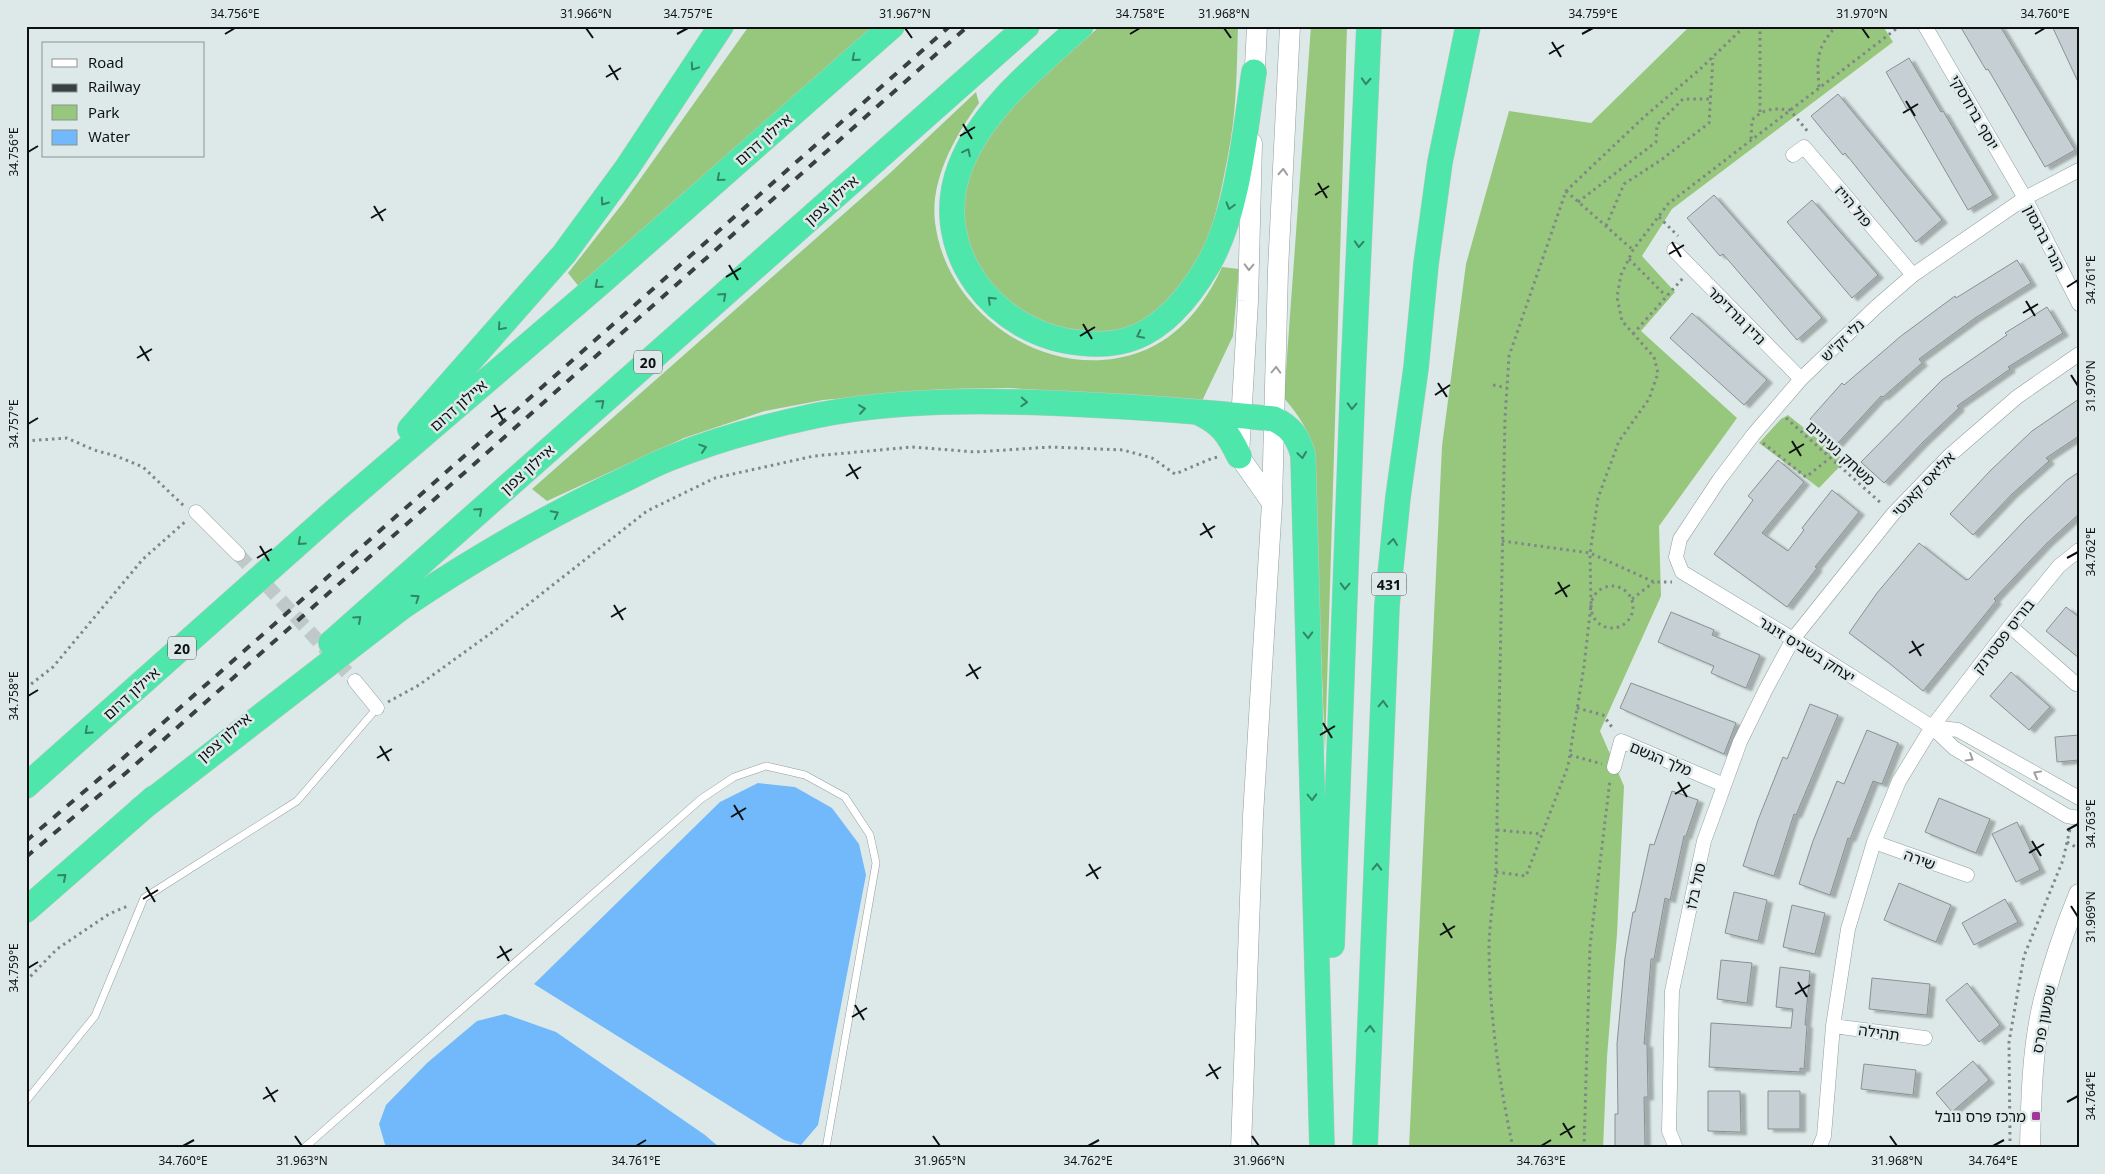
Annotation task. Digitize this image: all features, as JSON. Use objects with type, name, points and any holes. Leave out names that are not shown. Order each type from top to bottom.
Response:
[{"type":"highway","points":[[337,509],[460,374],[564,254],[627,168],[721,26]]},
{"type":"highway","name":"איילון דרום","points":[[26,786],[337,509],[598,285],[892,26]]},
{"type":"highway","name":"איילון צפון","points":[[26,910],[1027,26]]},
{"type":"highway","points":[[1081,26],[1018,84],[979,131],[960,167],[952,204],[951,219],[954,238],[960,254],[978,286],[1000,309],[1024,327],[1058,340],[1096,344],[1136,337],[1167,318],[1189,294],[1209,263],[1225,223],[1236,184],[1254,72]]},
{"type":"highway","points":[[1323,1148],[1369,26]]},
{"type":"highway","name":"431","points":[[1367,1148],[1387,604],[1398,497],[1416,368],[1426,264],[1440,162],[1468,26]]},
{"type":"highway","points":[[141,809],[381,623],[436,584],[512,536],[668,459],[752,432],[814,416],[867,408],[1000,401],[1195,411],[1274,418],[1287,425],[1294,433],[1302,454],[1323,1148]]},
{"type":"highway","points":[[1195,411],[1214,419],[1228,434],[1239,456]]},
{"type":"street","points":[[1257,26],[1248,302],[1239,456],[1272,503]]},
{"type":"street","points":[[1240,1148],[1253,816],[1272,503],[1278,270],[1290,26]]},
{"type":"street","name":"יוסף ברודסקי","points":[[1925,26],[2025,198]]},
{"type":"street","name":"פול הייז","points":[[1798,151],[1914,275]]},
{"type":"street","name":"נלי זק\"ש","points":[[1682,572],[1676,557],[1680,539],[1719,480],[1753,435],[1801,379],[1876,307],[1914,275],[2025,198],[2079,170]]},
{"type":"street","name":"הנרי ברגסון","points":[[2025,198],[2079,304]]},
{"type":"street","name":"נדין גורדימר","points":[[1674,250],[1801,379]]},
{"type":"street","name":"אליאס קאנטי","points":[[1793,639],[1893,514],[1950,456],[2017,397],[2079,354]]},
{"type":"street","points":[[196,512],[238,554]]},
{"type":"street","name":"בוריס פסטרנק","points":[[1932,727],[2010,626],[2060,566],[2079,550]]},
{"type":"street","name":"יצחק בשביס זינגר","points":[[1682,572],[1793,639],[1932,727],[1954,748],[2067,816],[2079,818]]},
{"type":"street","points":[[2010,626],[2076,684]]},
{"type":"street","name":"סול בלו","points":[[1676,1148],[1669,1131],[1672,991],[1704,841],[1740,742],[1793,639]]},
{"type":"street","points":[[355,681],[377,708]]},
{"type":"street","points":[[1819,1148],[1824,1136],[1833,1026],[1848,929],[1874,842],[1898,781],[1932,727]]},
{"type":"street","name":"יצחק בשביס זינגר","points":[[1932,727],[1958,730],[2079,798]]},
{"type":"street","name":"מלך הגשם","points":[[1614,767],[1621,742],[1724,785]]},
{"type":"street","name":"שירה","points":[[1874,842],[1966,875]]},
{"type":"street","name":"שמעון פרס","points":[[2030,1148],[2032,1082],[2044,1001],[2066,928],[2079,894]]},
{"type":"street","name":"תהילה","points":[[1833,1026],[1925,1038]]},
{"type":"lane","points":[[26,1102],[95,1016],[144,898],[296,801],[377,708]]},
{"type":"lane","points":[[304,1148],[701,799],[734,776],[766,766],[805,774],[845,797],[870,835],[876,863],[826,1148]]},
{"type":"path","points":[[1513,1148],[1506,1114],[1494,1018],[1489,943],[1496,872],[1502,541],[1509,356],[1566,192],[1644,117],[1713,58],[1745,26]]},
{"type":"path","points":[[1760,26],[1760,112]]},
{"type":"path","points":[[1819,88],[1817,63],[1823,42],[1836,26]]},
{"type":"path","points":[[1606,226],[1624,184],[1661,160],[1709,123],[1713,58]]},
{"type":"path","points":[[1578,202],[1656,142],[1657,125],[1683,99],[1710,99]]},
{"type":"path","points":[[1751,140],[1752,120],[1760,112],[1775,108],[1790,110],[1813,138],[1798,151]]},
{"type":"path","points":[[1566,192],[1633,250]]},
{"type":"path","points":[[1659,217],[1683,240],[1674,250]]},
{"type":"path","points":[[1629,260],[1666,296]]},
{"type":"path","points":[[1633,334],[1691,269]]},
{"type":"path","points":[[1493,385],[1507,388]]},
{"type":"path","name":"משחק נעיניים","points":[[1775,408],[1893,514]]},
{"type":"path","points":[[1753,435],[1806,477],[1830,458]]},
{"type":"path","points":[[26,441],[67,438],[94,450],[143,466],[172,496],[189,510],[196,512]]},
{"type":"path","points":[[377,708],[419,685],[498,628],[647,510],[715,478],[814,456],[912,447],[975,452],[1051,446],[1123,450],[1152,458],[1175,474],[1213,458],[1239,456]]},
{"type":"path","points":[[26,688],[53,667],[143,559],[196,512]]},
{"type":"path","points":[[1502,541],[1590,553],[1654,582],[1696,581]]},
{"type":"path","points":[[1496,872],[1526,876],[1568,766],[1578,708],[1591,605],[1596,592],[1609,586],[1623,589],[1632,599],[1632,614],[1624,624],[1618,627],[1612,628],[1599,623],[1592,612],[1591,605],[1590,553]]},
{"type":"path","points":[[1632,599],[1654,582]]},
{"type":"path","points":[[1578,708],[1603,715],[1621,742]]},
{"type":"path","points":[[1570,755],[1614,767],[1608,788],[1590,946],[1584,1148]]},
{"type":"path","points":[[1497,830],[1542,834]]},
{"type":"path","points":[[2067,842],[2079,849]]},
{"type":"path","points":[[26,980],[57,949],[109,914],[144,898]]},
{"type":"green space","points":[[749,26],[875,26],[580,288],[568,273],[623,203]]},
{"type":"green space","points":[[1100,26],[1238,26],[1237,74],[1233,123],[1224,177],[1209,234],[1194,268],[1171,298],[1140,322],[1118,330],[1088,332],[1056,326],[1031,317],[1000,293],[987,279],[969,245],[963,208],[965,189],[971,170],[995,129],[1046,74]]},
{"type":"green space","points":[[1311,26],[1347,26],[1325,751],[1313,451],[1309,436],[1302,423],[1284,398]]},
{"type":"green space","points":[[1690,26],[1883,26],[1893,42],[1672,209],[1642,256],[1675,292],[1641,331],[1737,418],[1659,526],[1661,596],[1600,731],[1624,786],[1617,934],[1607,1057],[1603,1148],[1409,1148],[1442,446],[1466,264],[1509,111],[1591,123]]},
{"type":"green space","points":[[976,92],[979,103],[961,130],[946,159],[936,190],[934,206],[935,222],[943,256],[959,286],[981,313],[1008,334],[1038,350],[1072,359],[1106,360],[1140,352],[1167,338],[1190,318],[1208,294],[1222,267],[1239,269],[1233,336],[1202,401],[1009,388],[945,389],[823,400],[765,411],[684,438],[547,501],[532,489],[890,173]]},
{"type":"green space","points":[[1788,415],[1845,461],[1819,488],[1759,443],[1781,419]]},
{"type":"water","points":[[758,783],[795,787],[832,808],[859,844],[866,875],[818,1125],[801,1145],[784,1140],[534,984],[720,802]]},
{"type":"water","points":[[505,1014],[556,1032],[705,1135],[720,1148],[386,1148],[379,1124],[386,1105],[427,1063],[477,1021]]},
{"type":"building","points":[[1960,26],[2000,26],[2075,150],[2045,167],[1988,69],[1986,70]]},
{"type":"building","points":[[2052,26],[2079,26],[2079,84]]},
{"type":"building","points":[[1909,58],[1993,195],[1968,210],[1886,72]]},
{"type":"building","points":[[1838,94],[1942,220],[1916,242],[1845,153],[1843,155],[1811,116]]},
{"type":"building","points":[[1714,195],[1822,318],[1797,340],[1723,254],[1720,256],[1687,218]]},
{"type":"building","points":[[1812,200],[1878,275],[1852,298],[1787,222]]},
{"type":"building","points":[[2017,260],[2031,283],[1975,318],[1919,359],[1922,363],[1883,397],[1881,396],[1837,444],[1810,419],[1842,383],[1844,385],[1901,336],[1955,296],[1956,298]]},
{"type":"building","points":[[2047,307],[2063,333],[2008,367],[2010,369],[1957,406],[1959,408],[1884,483],[1861,462],[1942,380],[2007,335],[2005,333]]},
{"type":"building","points":[[1692,313],[1767,380],[1744,405],[1670,338]]},
{"type":"building","points":[[2079,399],[2079,436],[2046,458],[2049,461],[2012,494],[1973,535],[1950,514],[1990,471],[2032,431]]},
{"type":"building","points":[[1778,460],[1804,482],[1762,533],[1788,551],[1804,530],[1802,528],[1832,490],[1859,512],[1815,567],[1817,568],[1787,607],[1714,554],[1753,500],[1748,496]]},
{"type":"building","points":[[2079,472],[2079,514],[2047,543],[1994,599],[1996,601],[1923,691],[1849,633],[1877,593],[1919,543],[1966,580],[1969,579],[2025,520],[2067,480]]},
{"type":"building","points":[[2066,607],[2079,617],[2079,658],[2046,631]]},
{"type":"building","points":[[1671,612],[1714,630],[1712,635],[1760,655],[1746,688],[1711,673],[1714,666],[1658,642]]},
{"type":"building","points":[[2011,672],[2050,707],[2029,730],[1990,696]]},
{"type":"building","points":[[1631,683],[1736,723],[1724,754],[1620,708]]},
{"type":"building","points":[[1810,704],[1838,715],[1796,815],[1794,814],[1774,876],[1743,866],[1758,820],[1783,757],[1787,759]]},
{"type":"building","points":[[1867,730],[1898,743],[1882,784],[1873,781],[1850,839],[1848,838],[1830,895],[1799,884],[1813,841],[1837,781],[1844,784]]},
{"type":"building","points":[[2079,735],[2079,760],[2057,762],[2055,737]]},
{"type":"building","points":[[1672,791],[1698,800],[1686,836],[1684,836],[1670,900],[1665,898],[1654,959],[1651,959],[1644,1044],[1647,1044],[1648,1097],[1644,1097],[1645,1148],[1615,1148],[1615,1114],[1618,1114],[1617,1044],[1625,958],[1633,912],[1635,912],[1650,844],[1654,845]]},
{"type":"building","points":[[1939,798],[1990,819],[1976,853],[1925,832]]},
{"type":"building","points":[[2017,822],[2040,870],[2016,882],[1992,834]]},
{"type":"building","points":[[1899,883],[1951,905],[1936,942],[1884,920]]},
{"type":"building","points":[[1734,892],[1767,900],[1758,941],[1725,933]]},
{"type":"building","points":[[2005,899],[2018,922],[1974,945],[1962,923]]},
{"type":"building","points":[[1792,905],[1825,913],[1815,954],[1783,947]]},
{"type":"building","points":[[1721,960],[1752,963],[1747,1003],[1717,999]]},
{"type":"building","points":[[1780,967],[1810,971],[1805,1025],[1807,1025],[1804,1069],[1800,1068],[1800,1072],[1709,1067],[1711,1023],[1791,1028],[1793,1009],[1776,1007]]},
{"type":"building","points":[[1872,978],[1930,984],[1927,1015],[1869,1009]]},
{"type":"building","points":[[1967,983],[2000,1025],[1979,1042],[1946,1000]]},
{"type":"building","points":[[1973,1061],[1989,1080],[1952,1112],[1936,1093]]},
{"type":"building","points":[[1864,1064],[1916,1070],[1913,1095],[1861,1089]]},
{"type":"building","points":[[1708,1091],[1740,1091],[1741,1132],[1708,1131]]},
{"type":"building","points":[[1768,1091],[1800,1091],[1800,1129],[1768,1129]]},
{"type":"tunnel","points":[[238,554],[355,681]]},
{"type":"railway","points":[[26,841],[113,767],[950,26]]},
{"type":"railway","points":[[26,857],[127,772],[968,26]]},
{"type":"place","name":"מרכז פרס נובל","points":[[2036,1116]]}]
